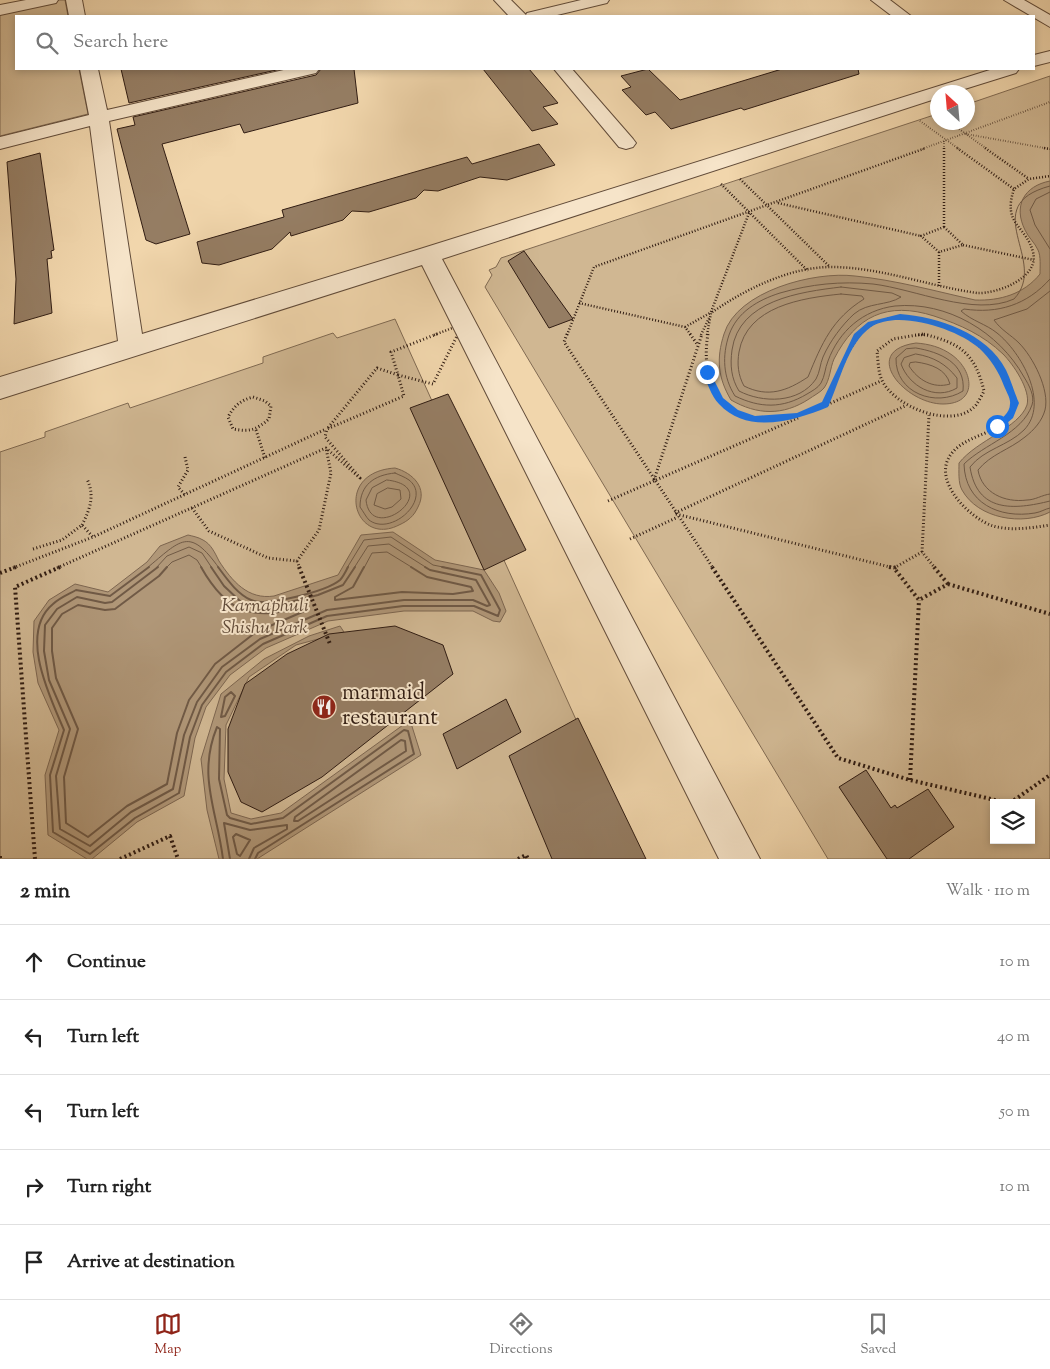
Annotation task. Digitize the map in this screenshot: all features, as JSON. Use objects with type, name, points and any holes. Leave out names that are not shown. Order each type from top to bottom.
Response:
[{"type":"street","points":[[0,10],[50,0]]},
{"type":"street","points":[[74,0],[77,15]]},
{"type":"street","points":[[502,0],[517,15]]},
{"type":"street","points":[[537,15],[601,0]]},
{"type":"street","points":[[879,0],[902,15]]},
{"type":"street","points":[[1012,0],[1050,22]]},
{"type":"street","points":[[1035,61],[1050,56]]},
{"type":"street","points":[[88,70],[99,118],[132,346]]},
{"type":"street","points":[[0,143],[306,70]]},
{"type":"street","points":[[564,70],[626,143]]},
{"type":"street","points":[[0,388],[428,255],[1007,70]]},
{"type":"street","points":[[428,255],[740,859]]},
{"type":"path","points":[[992,799],[910,780],[838,758],[564,342],[594,268],[777,203],[1050,102]]},
{"type":"path","points":[[916,118],[1014,189]]},
{"type":"path","points":[[958,130],[1028,180]]},
{"type":"path","points":[[963,134],[1050,149]]},
{"type":"path","points":[[945,140],[944,227],[963,245]]},
{"type":"path","points":[[580,303],[685,327],[728,301],[760,285],[829,266],[902,277],[939,286],[984,293],[999,290],[1026,276],[1034,260],[1033,248],[1011,216],[1011,199],[1014,189],[1028,180],[1050,176]]},
{"type":"path","points":[[738,177],[829,266]]},
{"type":"path","points":[[729,180],[720,184],[808,271]]},
{"type":"path","points":[[777,203],[921,236],[940,252]]},
{"type":"path","points":[[654,481],[696,344],[711,313],[749,213]]},
{"type":"path","points":[[921,236],[944,227]]},
{"type":"path","points":[[940,252],[963,245],[1034,260]]},
{"type":"path","points":[[939,286],[940,252]]},
{"type":"path","points":[[711,313],[705,358],[712,386],[720,400],[736,413],[755,419],[797,416],[825,404],[848,352],[857,336],[870,324],[900,317],[918,318],[954,329],[981,346],[1002,370],[1015,403],[1010,416],[997,426],[958,446],[950,454],[946,478],[951,490],[974,518],[995,528],[1017,530],[1050,525]]},
{"type":"path","points":[[0,573],[93,537],[326,428],[404,396],[391,352],[463,324]]},
{"type":"path","points":[[326,448],[360,478],[325,437],[326,428],[377,368],[433,384],[463,324]]},
{"type":"path","points":[[685,327],[696,344]]},
{"type":"path","points":[[923,334],[941,338],[966,352],[978,368],[985,392],[980,403],[972,410],[946,415],[929,415],[905,406],[881,381],[876,370],[877,352],[893,339],[923,334]]},
{"type":"path","points":[[608,501],[881,381]]},
{"type":"path","points":[[253,397],[267,401],[271,406],[269,419],[256,430],[248,432],[233,429],[228,417],[236,404],[253,397]]},
{"type":"path","points":[[630,539],[905,406]]},
{"type":"path","points":[[929,415],[922,552],[948,584],[1050,614]]},
{"type":"path","points":[[256,430],[265,458]]},
{"type":"path","points":[[35,859],[15,587],[326,448]]},
{"type":"path","points":[[298,561],[319,530],[321,523],[331,473],[326,448]]},
{"type":"path","points":[[185,457],[188,470],[178,488],[185,494]]},
{"type":"path","points":[[33,549],[62,540],[82,525],[91,505],[93,490],[87,478]]},
{"type":"path","points":[[192,508],[209,532],[268,558],[298,561]]},
{"type":"path","points":[[677,515],[894,568],[919,600],[910,780]]},
{"type":"path","points":[[82,525],[93,537]]},
{"type":"path","points":[[894,568],[922,552]]},
{"type":"path","points":[[298,561],[330,644]]},
{"type":"path","points":[[919,600],[948,584]]},
{"type":"path","points":[[1015,799],[1050,775]]},
{"type":"path","points":[[120,859],[170,836],[178,859]]},
{"type":"path","points":[[518,859],[526,855],[528,859]]},
{"type":"green space","points":[[36,0],[65,0],[68,15],[15,15],[15,70],[79,70],[88,114],[0,136],[0,7]]},
{"type":"green space","points":[[1050,76],[1050,859],[828,859],[485,287],[492,275],[489,270],[496,267],[501,258],[930,116],[930,130],[975,130],[975,102]]},
{"type":"green space","name":"Karnaphuli Shishu Park","points":[[395,319],[639,859],[0,859],[0,452],[45,437],[45,432],[128,403],[130,408],[263,363],[263,357],[333,333],[337,338]]},
{"type":"water","points":[[1050,181],[1050,512],[1027,519],[1002,517],[979,508],[969,500],[962,490],[959,480],[959,463],[976,447],[1016,421],[1023,413],[1028,399],[1024,385],[1012,364],[1003,354],[979,336],[944,319],[902,310],[875,316],[863,323],[852,332],[843,344],[834,359],[828,381],[823,389],[799,405],[770,412],[750,409],[731,400],[723,384],[719,360],[724,334],[732,319],[744,306],[760,295],[779,287],[819,277],[855,276],[900,283],[975,300],[984,300],[1011,295],[1027,287],[1040,274],[1040,258],[1038,250],[1026,233],[1020,213],[1021,205],[1023,198],[1033,187]]},
{"type":"water","points":[[916,343],[930,345],[948,352],[965,369],[969,386],[967,393],[962,399],[954,403],[943,404],[929,402],[915,396],[903,387],[889,366],[891,356],[899,348]]},
{"type":"water","points":[[395,468],[402,470],[417,482],[420,488],[421,500],[415,513],[405,522],[383,529],[371,526],[361,518],[356,507],[357,494],[363,482],[375,473]]},
{"type":"water","points":[[393,532],[435,560],[484,570],[499,593],[506,611],[500,622],[493,621],[473,611],[404,611],[328,621],[266,648],[230,675],[206,707],[195,738],[184,796],[137,822],[92,859],[87,859],[48,835],[45,775],[59,730],[38,683],[33,652],[34,621],[49,600],[75,584],[108,592],[147,562],[160,546],[188,535],[206,542],[213,549],[224,568],[242,588],[256,595],[274,596],[338,575],[361,535]]},
{"type":"water","points":[[340,626],[344,632],[296,645],[249,677],[226,725],[224,779],[231,813],[251,819],[281,813],[410,720],[421,755],[257,859],[219,859],[207,810],[201,759],[221,694],[264,659],[309,636]]},
{"type":"building","points":[[121,70],[277,70],[129,103]]},
{"type":"building","points":[[320,70],[354,70],[358,103],[244,133],[240,124],[162,144],[190,234],[156,244],[146,240],[117,129],[135,125],[133,117],[316,75]]},
{"type":"building","points":[[484,70],[530,70],[558,103],[543,107],[558,124],[532,131]]},
{"type":"building","points":[[649,70],[680,100],[779,70],[858,70],[859,74],[744,110],[741,108],[671,129],[655,112],[646,115],[622,90],[631,87],[621,76]]},
{"type":"building","points":[[539,144],[555,165],[507,180],[480,177],[438,191],[424,190],[416,198],[369,212],[352,211],[343,220],[291,236],[290,232],[272,249],[219,265],[202,263],[197,242],[284,217],[282,210],[467,157],[472,164]]},
{"type":"building","points":[[40,153],[54,250],[51,251],[52,258],[47,259],[52,313],[14,324],[16,279],[7,162]]},
{"type":"building","points":[[524,251],[573,319],[549,328],[508,261]]},
{"type":"building","points":[[448,394],[526,550],[484,570],[410,408]]},
{"type":"building","name":"marmaid restaurant","points":[[395,626],[443,645],[453,674],[322,777],[262,812],[241,802],[228,772],[228,729],[245,684],[287,654],[329,634]]},
{"type":"building","points":[[506,699],[521,732],[457,769],[443,734]]},
{"type":"building","points":[[578,718],[646,859],[552,859],[509,756]]},
{"type":"building","points":[[866,770],[891,808],[895,805],[897,808],[928,789],[954,827],[909,859],[887,859],[839,787]]},
{"type":"place","name":"marmaid restaurant","points":[[324,707]]},
{"type":"route","points":[[707,372],[720,400],[736,413],[755,419],[781,419],[797,416],[825,404],[857,336],[870,324],[900,317],[918,318],[954,329],[981,346],[1002,370],[1015,403],[1010,416],[997,426]]}]
